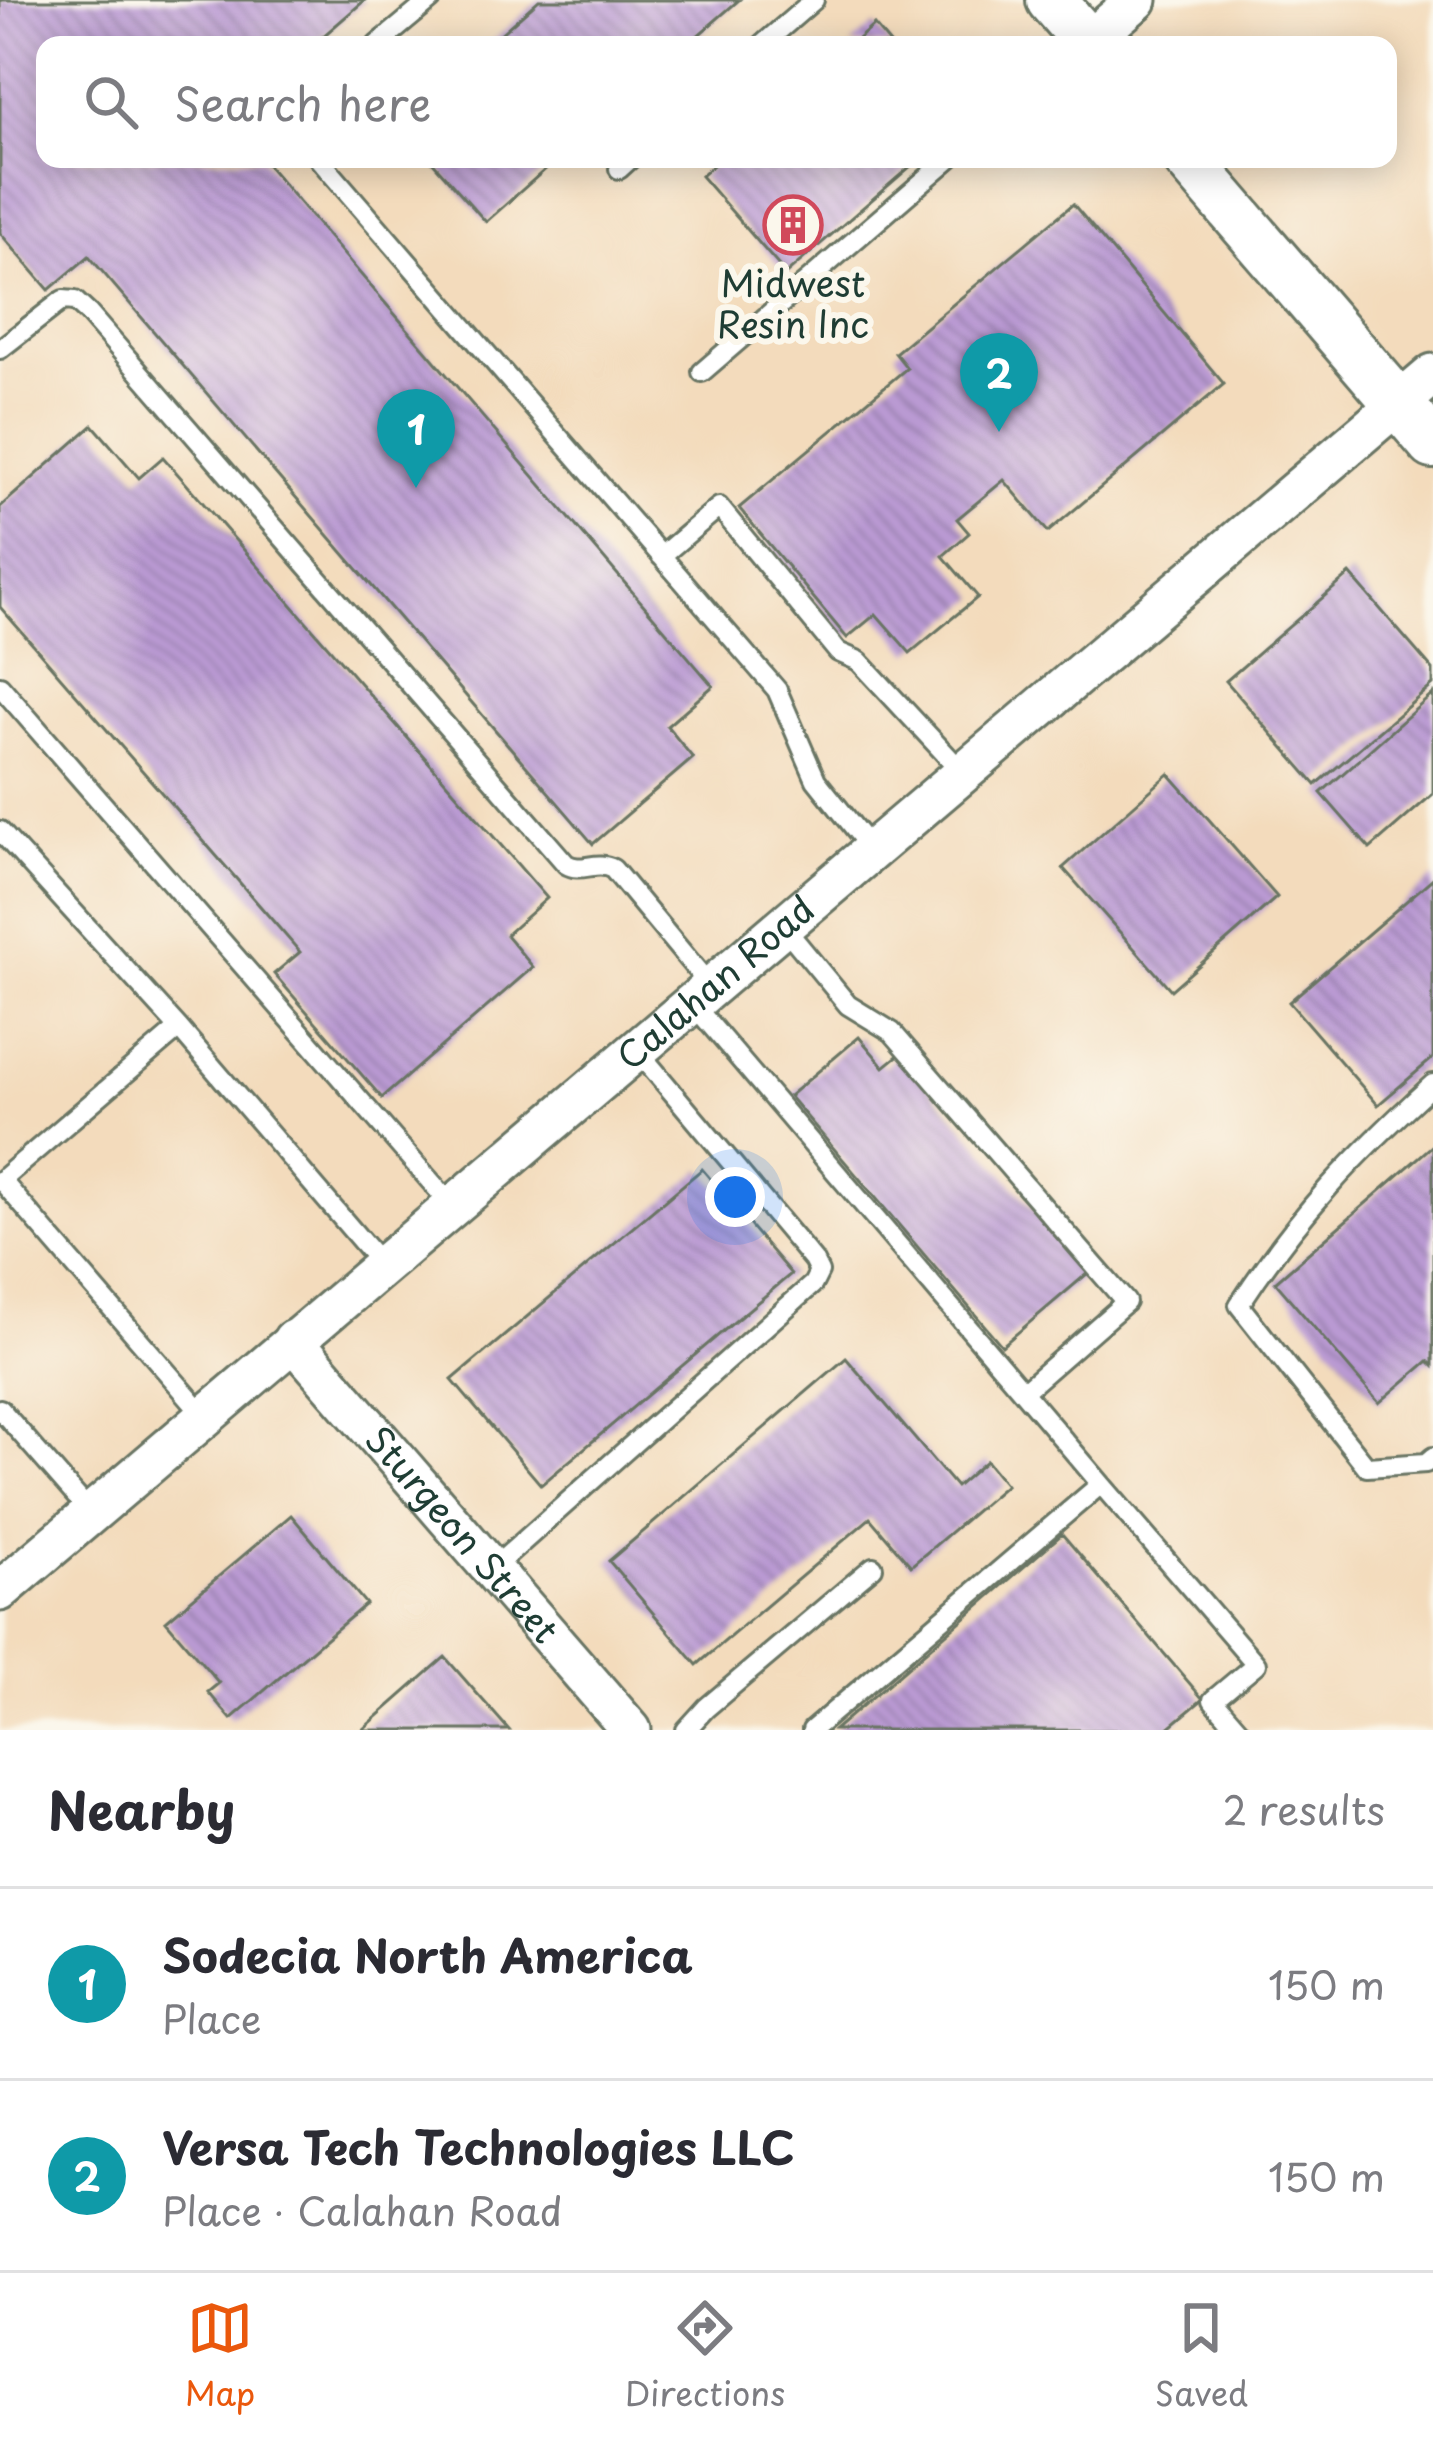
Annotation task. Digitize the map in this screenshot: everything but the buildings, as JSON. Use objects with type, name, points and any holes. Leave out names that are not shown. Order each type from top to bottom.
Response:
[{"type":"street","points":[[1051,0],[1080,36]]},
{"type":"street","points":[[1096,36],[1137,0]]},
{"type":"street","points":[[1197,168],[1415,389],[1433,444]]},
{"type":"street","name":"Calahan Road","points":[[0,1592],[1415,389]]},
{"type":"street","name":"Sturgeon Street","points":[[293,1340],[631,1730]]},
{"type":"lane","points":[[388,36],[431,0]]},
{"type":"lane","points":[[772,36],[814,0]]},
{"type":"lane","points":[[327,168],[777,690],[816,780],[872,850]]},
{"type":"lane","points":[[702,372],[939,168]]},
{"type":"lane","points":[[0,349],[64,300],[75,301],[566,864],[613,869],[701,995],[1023,1392],[1256,1664],[1214,1700],[1238,1730]]},
{"type":"lane","points":[[662,556],[719,507],[838,652],[859,661],[964,774]]},
{"type":"lane","points":[[0,686],[452,1206]]},
{"type":"lane","points":[[0,831],[382,1265]]},
{"type":"lane","points":[[783,926],[848,1005],[892,1032],[1126,1302],[1023,1392]]},
{"type":"lane","points":[[178,1028],[1,1181],[205,1416]]},
{"type":"lane","points":[[491,1570],[813,1284],[819,1272],[637,1049]]},
{"type":"lane","points":[[1433,1084],[1312,1202],[1239,1305],[1367,1467],[1426,1462],[1433,1457]]},
{"type":"lane","points":[[0,1409],[91,1513]]},
{"type":"lane","points":[[812,1730],[1101,1484]]},
{"type":"lane","points":[[686,1730],[873,1567]]},
{"type":"place","name":"Midwest Resin Inc","points":[[793,225]]},
{"type":"place","name":"Versa Tech Technologies LLC","points":[[999,432]]},
{"type":"place","name":"Sodecia North America","points":[[416,488]]}]
